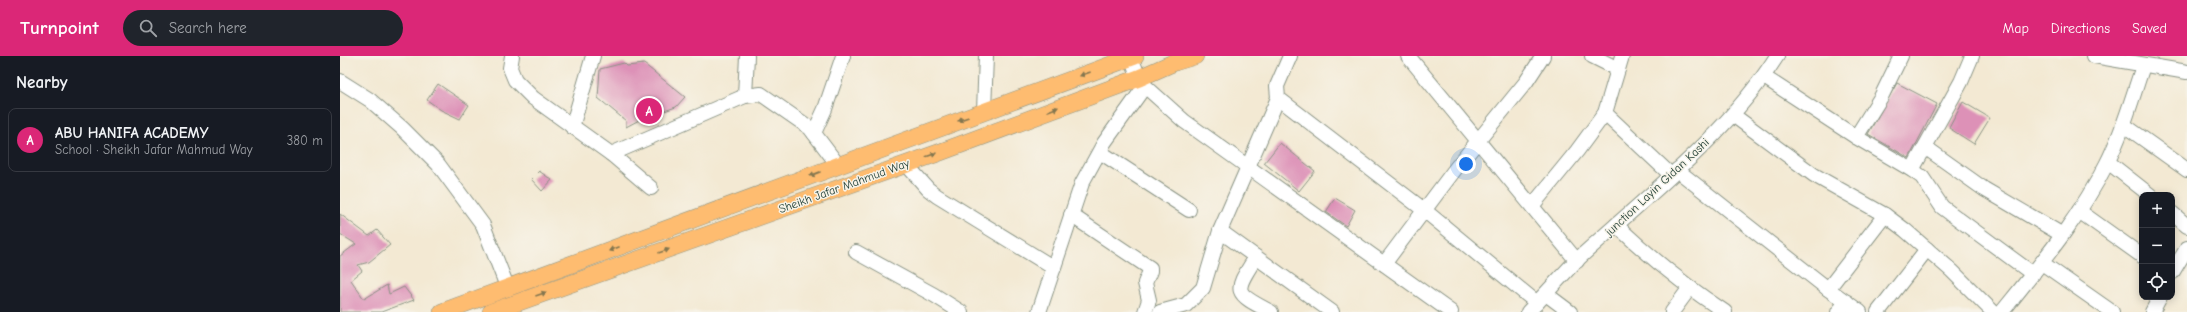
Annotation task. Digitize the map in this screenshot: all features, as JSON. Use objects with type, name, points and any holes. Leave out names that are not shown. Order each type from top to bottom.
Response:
[{"type":"main road","name":"Sheikh Jafar Mahmud Way","points":[[491,312],[906,164],[1142,82],[1175,62],[1195,56]]},
{"type":"main road","name":"Sheikh Jafar Mahmud Way","points":[[442,312],[508,289],[838,165],[1133,57]]},
{"type":"street","points":[[512,56],[510,68],[515,80],[533,98],[611,154],[651,188]]},
{"type":"street","points":[[572,127],[593,56]]},
{"type":"street","points":[[745,96],[747,56]]},
{"type":"street","points":[[814,133],[825,109],[843,56]]},
{"type":"street","points":[[984,111],[986,56]]},
{"type":"street","points":[[1160,312],[1186,305],[1203,288],[1220,231],[1278,98],[1277,86],[1290,56]]},
{"type":"street","points":[[1408,56],[1577,261]]},
{"type":"street","points":[[1384,264],[1424,210],[1526,82],[1543,56]]},
{"type":"street","points":[[1532,206],[1578,151],[1605,113],[1620,62],[1592,56]]},
{"type":"street","name":"junction Layin Gidan Kashi","points":[[1537,303],[1577,261],[1674,173],[1733,115],[1764,77],[1777,56]]},
{"type":"street","points":[[1856,137],[1881,97],[1901,56]]},
{"type":"street","points":[[1912,170],[1926,148],[1961,82],[1972,56]]},
{"type":"street","points":[[2094,56],[2121,58],[2143,66],[2187,72]]},
{"type":"street","points":[[1133,57],[1142,82],[1184,120],[1247,167],[1451,312]]},
{"type":"street","points":[[2002,312],[2042,263],[2061,234],[2079,211],[2108,162],[2124,125],[2143,66]]},
{"type":"street","points":[[1764,77],[1856,137],[1912,170],[1929,186],[1942,207],[2033,274]]},
{"type":"street","points":[[340,81],[370,100],[402,128],[438,164],[489,235],[508,289]]},
{"type":"street","points":[[1039,312],[1082,183],[1142,82]]},
{"type":"street","points":[[611,154],[745,96],[761,94],[814,133],[838,165]]},
{"type":"street","points":[[1278,98],[1424,210],[1537,303],[1570,312]]},
{"type":"street","points":[[1605,113],[1674,173],[1828,289],[1843,307],[1860,312]]},
{"type":"street","points":[[1733,115],[1814,175],[1885,215],[1927,249],[1993,312]]},
{"type":"street","points":[[2124,125],[2187,170]]},
{"type":"street","points":[[1926,148],[1984,189],[2061,234]]},
{"type":"street","points":[[1100,152],[1190,210]]},
{"type":"street","points":[[2108,162],[2146,192]]},
{"type":"street","points":[[906,164],[928,189],[937,196],[1054,268]]},
{"type":"street","points":[[2079,211],[2139,254]]},
{"type":"street","points":[[1071,215],[1150,268],[1150,272],[1145,283],[1149,300],[1145,312]]},
{"type":"street","points":[[1828,289],[1885,215]]},
{"type":"street","points":[[2175,216],[2187,226]]},
{"type":"street","points":[[1616,225],[1660,266],[1689,289],[1725,312]]},
{"type":"street","points":[[1220,231],[1332,312]]},
{"type":"street","points":[[2175,268],[2187,248]]},
{"type":"street","points":[[1878,312],[1927,249]]},
{"type":"street","points":[[856,252],[934,295],[961,312]]},
{"type":"street","points":[[1256,257],[1240,283],[1239,289],[1242,295],[1271,312]]},
{"type":"street","points":[[2042,263],[2112,312]]},
{"type":"street","points":[[1672,312],[1689,289]]},
{"type":"street","points":[[2152,312],[2158,300]]},
{"type":"building","points":[[624,63],[627,66],[644,64],[685,97],[676,107],[641,119],[626,127],[626,121],[598,98],[600,69]]},
{"type":"building","points":[[1897,83],[1937,104],[1909,158],[1868,134]]},
{"type":"building","points":[[438,84],[469,105],[460,119],[441,110],[427,100]]},
{"type":"building","points":[[1963,102],[1990,118],[1974,144],[1949,128]]},
{"type":"building","points":[[1280,143],[1315,171],[1299,191],[1264,163]]},
{"type":"building","points":[[539,171],[552,180],[542,191],[531,179]]},
{"type":"building","points":[[1335,198],[1355,210],[1346,226],[1326,212]]},
{"type":"building","points":[[340,214],[369,236],[377,230],[390,245],[369,262],[358,265],[362,271],[351,280],[364,299],[387,285],[389,294],[404,287],[414,300],[381,312],[340,312],[340,256],[356,244],[340,234]]},
{"type":"place","name":"ABU HANIFA ACADEMY","points":[[649,111]]}]
